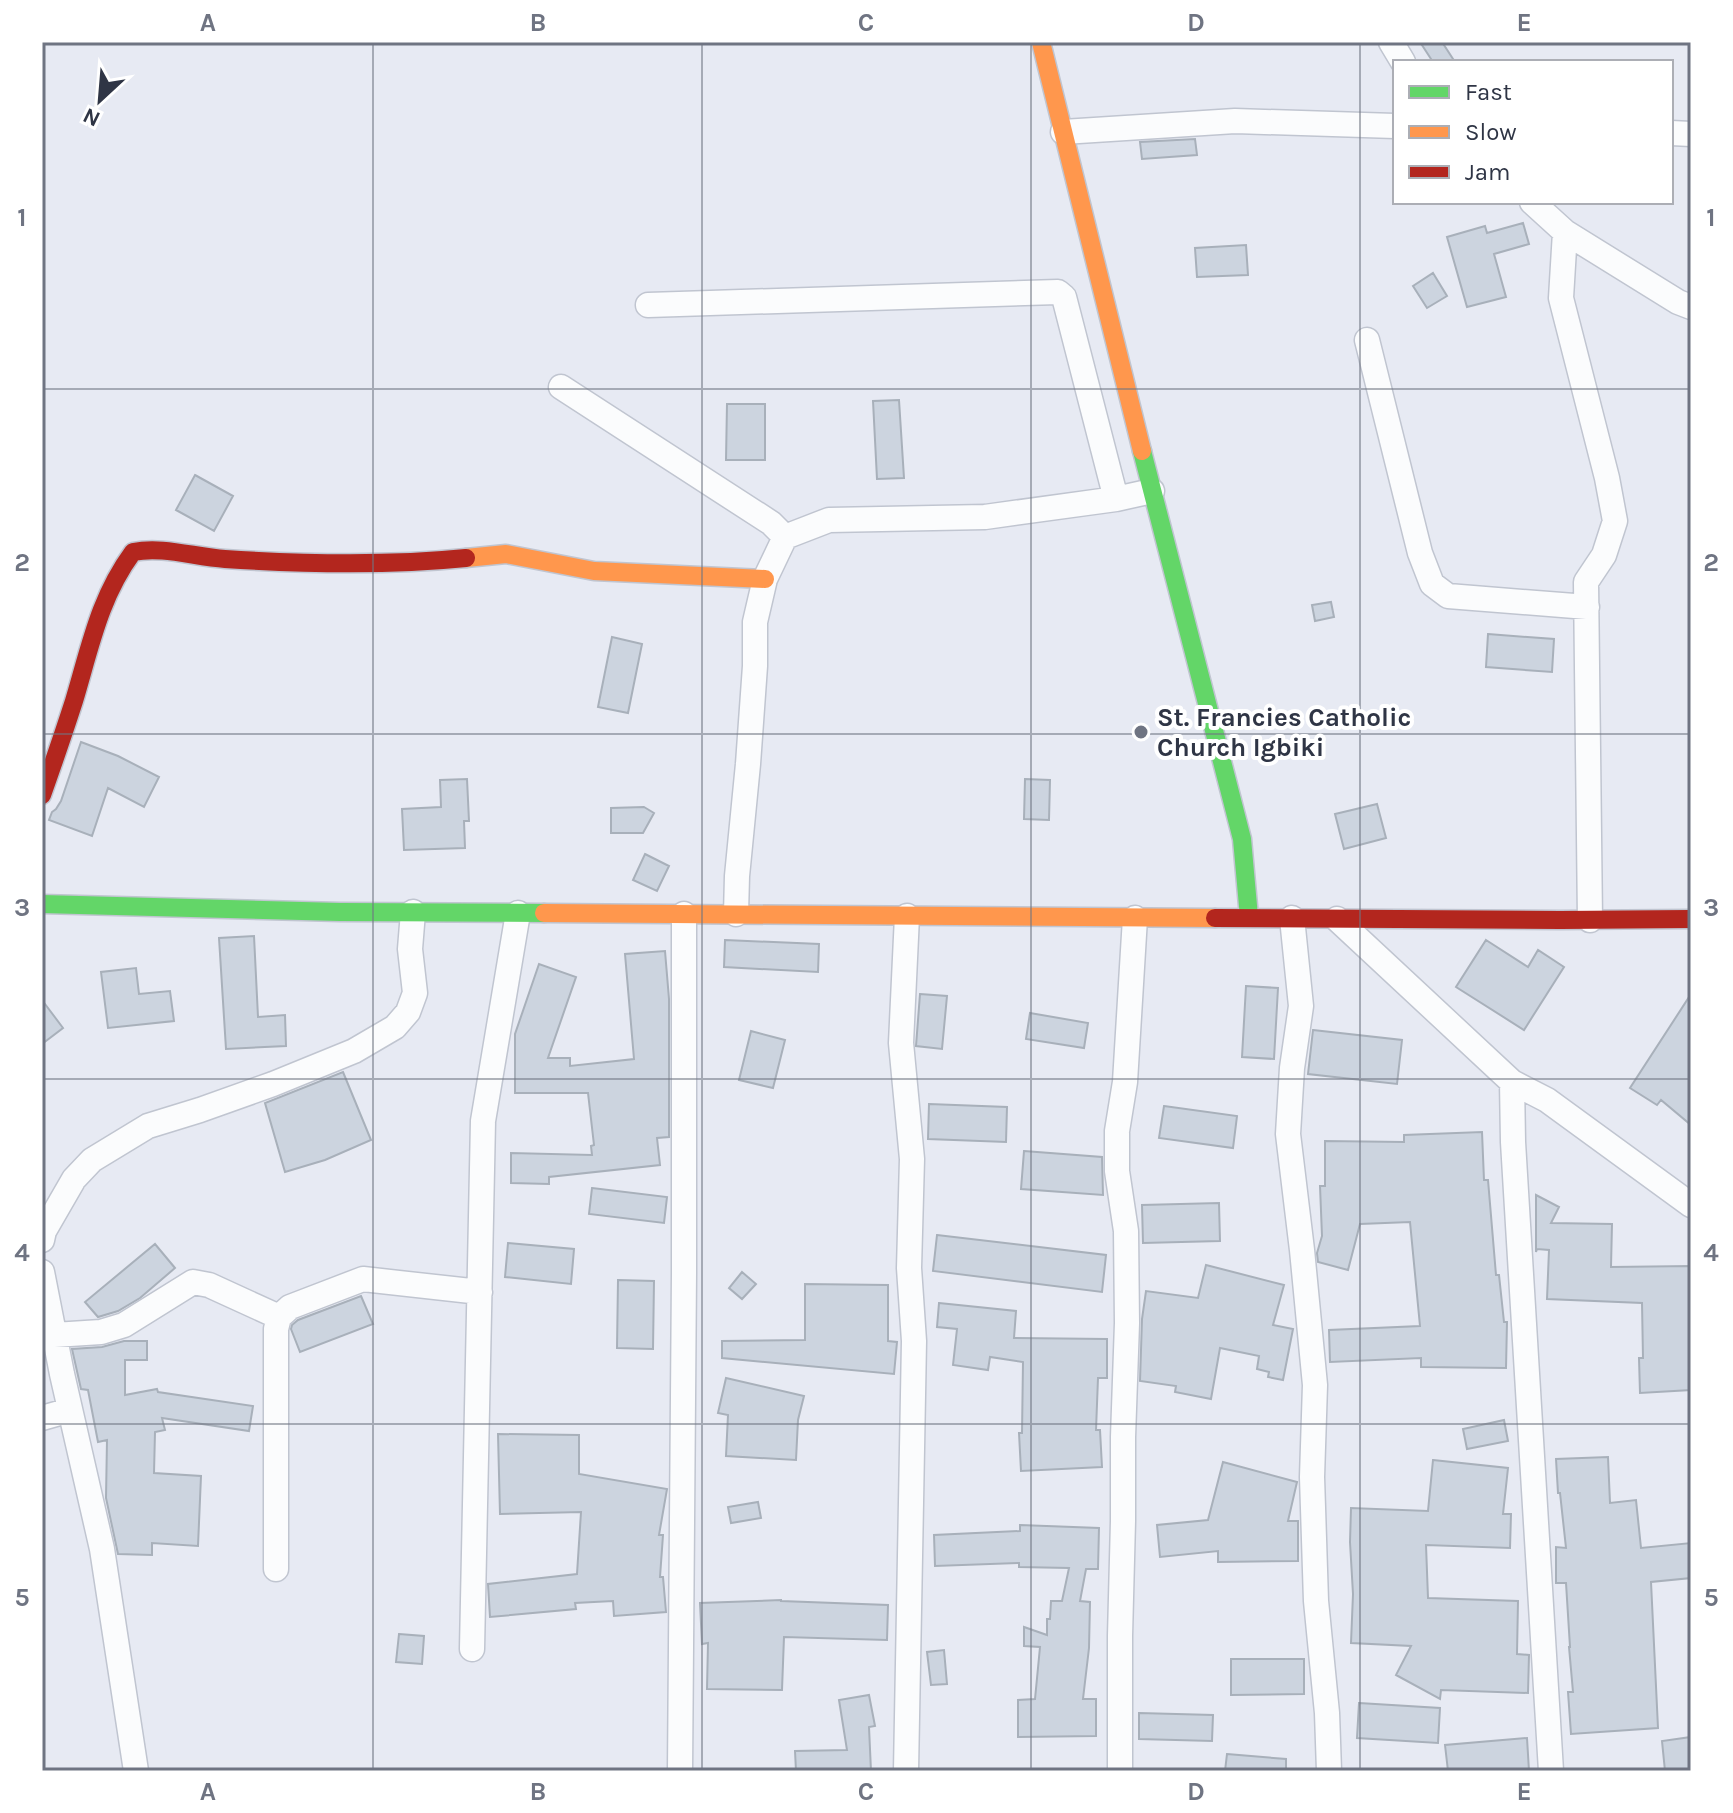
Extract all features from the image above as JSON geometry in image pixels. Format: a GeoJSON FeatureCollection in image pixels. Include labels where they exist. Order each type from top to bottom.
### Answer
{"type":"FeatureCollection","features":[{"type":"Feature","properties":{"kind":"street"},"geometry":{"type":"LineString","coordinates":[[1041,42],[1242,839],[1249,917]]}},
{"type":"Feature","properties":{"kind":"street"},"geometry":{"type":"LineString","coordinates":[[1391,42],[1402,60]]}},
{"type":"Feature","properties":{"kind":"street"},"geometry":{"type":"LineString","coordinates":[[1063,132],[1235,121],[1393,126]]}},
{"type":"Feature","properties":{"kind":"street"},"geometry":{"type":"LineString","coordinates":[[1534,204],[1565,232],[1691,307]]}},
{"type":"Feature","properties":{"kind":"street"},"geometry":{"type":"LineString","coordinates":[[1565,232],[1561,298],[1615,521],[1604,555],[1586,582],[1590,920]]}},
{"type":"Feature","properties":{"kind":"street"},"geometry":{"type":"LineString","coordinates":[[648,305],[1058,292],[1064,297],[1116,499]]}},
{"type":"Feature","properties":{"kind":"street"},"geometry":{"type":"LineString","coordinates":[[1367,340],[1420,553],[1432,584],[1448,596],[1587,607]]}},
{"type":"Feature","properties":{"kind":"street"},"geometry":{"type":"LineString","coordinates":[[561,387],[771,523],[785,537]]}},
{"type":"Feature","properties":{"kind":"street"},"geometry":{"type":"LineString","coordinates":[[736,914],[755,666],[755,622],[765,579],[785,537],[829,520],[985,517],[1152,491]]}},
{"type":"Feature","properties":{"kind":"street"},"geometry":{"type":"LineString","coordinates":[[42,795],[94,629],[117,574],[133,552],[149,549],[221,559],[303,563],[428,562],[506,554],[594,571],[765,579]]}},
{"type":"Feature","properties":{"kind":"street"},"geometry":{"type":"LineString","coordinates":[[47,904],[340,912],[1691,919]]}},
{"type":"Feature","properties":{"kind":"street"},"geometry":{"type":"LineString","coordinates":[[42,1240],[44,1231],[74,1179],[92,1160],[117,1144],[148,1126],[273,1084],[354,1051],[395,1027],[408,1012],[415,993],[410,949],[413,912]]}},
{"type":"Feature","properties":{"kind":"street"},"geometry":{"type":"LineString","coordinates":[[472,1649],[483,1121],[518,913]]}},
{"type":"Feature","properties":{"kind":"street"},"geometry":{"type":"LineString","coordinates":[[680,1771],[684,914]]}},
{"type":"Feature","properties":{"kind":"street"},"geometry":{"type":"LineString","coordinates":[[906,1771],[914,1341],[909,1268],[912,1159],[901,1043],[907,916]]}},
{"type":"Feature","properties":{"kind":"street"},"geometry":{"type":"LineString","coordinates":[[1120,1771],[1127,1323],[1126,1231],[1117,1171],[1117,1131],[1125,1082],[1135,918]]}},
{"type":"Feature","properties":{"kind":"street"},"geometry":{"type":"LineString","coordinates":[[1292,918],[1301,1006],[1292,1068],[1288,1134],[1315,1385],[1312,1477],[1316,1601],[1327,1713],[1329,1771]]}},
{"type":"Feature","properties":{"kind":"street"},"geometry":{"type":"LineString","coordinates":[[1337,919],[1512,1082],[1547,1100],[1691,1205]]}},
{"type":"Feature","properties":{"kind":"street"},"geometry":{"type":"LineString","coordinates":[[1512,1082],[1551,1771]]}},
{"type":"Feature","properties":{"kind":"street"},"geometry":{"type":"LineString","coordinates":[[42,1272],[102,1549],[136,1771]]}},
{"type":"Feature","properties":{"kind":"street"},"geometry":{"type":"LineString","coordinates":[[276,1569],[276,1329],[279,1317],[290,1307],[363,1279],[480,1292]]}},
{"type":"Feature","properties":{"kind":"street"},"geometry":{"type":"LineString","coordinates":[[54,1335],[101,1332],[124,1325],[193,1282],[209,1285],[279,1317]]}},
{"type":"Feature","properties":{"kind":"street"},"geometry":{"type":"LineString","coordinates":[[42,1418],[70,1410]]}},
{"type":"Feature","properties":{"kind":"building"},"geometry":{"type":"Polygon","coordinates":[[[1420,42],[1442,42],[1454,60],[1432,60],[1420,42]]]}},
{"type":"Feature","properties":{"kind":"building"},"geometry":{"type":"Polygon","coordinates":[[[1195,139],[1197,155],[1142,159],[1140,142],[1195,139]]]}},
{"type":"Feature","properties":{"kind":"building"},"geometry":{"type":"Polygon","coordinates":[[[1523,223],[1529,244],[1494,254],[1506,297],[1467,307],[1447,237],[1485,226],[1487,233],[1523,223]]]}},
{"type":"Feature","properties":{"kind":"building"},"geometry":{"type":"Polygon","coordinates":[[[1246,245],[1248,275],[1197,277],[1195,248],[1246,245]]]}},
{"type":"Feature","properties":{"kind":"building"},"geometry":{"type":"Polygon","coordinates":[[[1433,273],[1447,296],[1427,308],[1413,286],[1433,273]]]}},
{"type":"Feature","properties":{"kind":"building"},"geometry":{"type":"Polygon","coordinates":[[[899,400],[904,478],[877,479],[873,401],[899,400]]]}},
{"type":"Feature","properties":{"kind":"building"},"geometry":{"type":"Polygon","coordinates":[[[727,404],[765,404],[765,460],[726,460],[727,404]]]}},
{"type":"Feature","properties":{"kind":"building"},"geometry":{"type":"Polygon","coordinates":[[[195,475],[233,496],[214,531],[176,510],[195,475]]]}},
{"type":"Feature","properties":{"kind":"building"},"geometry":{"type":"Polygon","coordinates":[[[1331,602],[1334,617],[1315,621],[1312,605],[1331,602]]]}},
{"type":"Feature","properties":{"kind":"building"},"geometry":{"type":"Polygon","coordinates":[[[1488,634],[1554,639],[1552,672],[1486,667],[1488,634]]]}},
{"type":"Feature","properties":{"kind":"building"},"geometry":{"type":"Polygon","coordinates":[[[612,637],[642,644],[628,713],[598,707],[612,637]]]}},
{"type":"Feature","properties":{"kind":"building"},"geometry":{"type":"Polygon","coordinates":[[[81,742],[159,777],[144,807],[108,788],[92,836],[49,820],[61,801],[81,742]]]}},
{"type":"Feature","properties":{"kind":"building"},"geometry":{"type":"Polygon","coordinates":[[[467,779],[469,821],[464,821],[465,848],[404,850],[402,809],[441,807],[440,780],[467,779]]]}},
{"type":"Feature","properties":{"kind":"building"},"geometry":{"type":"Polygon","coordinates":[[[1025,779],[1050,780],[1049,820],[1024,819],[1025,779]]]}},
{"type":"Feature","properties":{"kind":"building"},"geometry":{"type":"Polygon","coordinates":[[[1377,804],[1386,838],[1344,849],[1335,814],[1377,804]]]}},
{"type":"Feature","properties":{"kind":"building"},"geometry":{"type":"Polygon","coordinates":[[[644,807],[654,813],[643,833],[611,833],[611,808],[644,807]]]}},
{"type":"Feature","properties":{"kind":"building"},"geometry":{"type":"Polygon","coordinates":[[[645,854],[669,866],[657,891],[633,880],[645,854]]]}},
{"type":"Feature","properties":{"kind":"building"},"geometry":{"type":"Polygon","coordinates":[[[254,936],[258,1017],[285,1015],[286,1046],[226,1049],[219,938],[254,936]]]}},
{"type":"Feature","properties":{"kind":"building"},"geometry":{"type":"Polygon","coordinates":[[[725,940],[819,944],[818,972],[724,967],[725,940]]]}},
{"type":"Feature","properties":{"kind":"building"},"geometry":{"type":"Polygon","coordinates":[[[1486,940],[1528,967],[1538,950],[1564,967],[1524,1030],[1456,987],[1486,940]]]}},
{"type":"Feature","properties":{"kind":"building"},"geometry":{"type":"Polygon","coordinates":[[[665,951],[669,999],[669,1137],[657,1138],[660,1165],[549,1177],[549,1184],[511,1183],[511,1153],[592,1155],[591,1146],[594,1145],[588,1093],[515,1093],[515,1034],[539,964],[576,977],[548,1058],[570,1058],[570,1066],[634,1059],[625,954],[665,951]]]}},
{"type":"Feature","properties":{"kind":"building"},"geometry":{"type":"Polygon","coordinates":[[[136,968],[139,994],[170,991],[174,1021],[108,1028],[101,972],[136,968]]]}},
{"type":"Feature","properties":{"kind":"building"},"geometry":{"type":"Polygon","coordinates":[[[1246,986],[1278,988],[1274,1059],[1242,1057],[1246,986]]]}},
{"type":"Feature","properties":{"kind":"building"},"geometry":{"type":"Polygon","coordinates":[[[920,994],[947,996],[942,1049],[916,1046],[920,994]]]}},
{"type":"Feature","properties":{"kind":"building"},"geometry":{"type":"Polygon","coordinates":[[[1691,994],[1691,1125],[1661,1100],[1657,1105],[1630,1088],[1691,994]]]}},
{"type":"Feature","properties":{"kind":"building"},"geometry":{"type":"Polygon","coordinates":[[[42,1000],[63,1028],[42,1044],[42,1000]]]}},
{"type":"Feature","properties":{"kind":"building"},"geometry":{"type":"Polygon","coordinates":[[[1030,1013],[1088,1023],[1084,1048],[1026,1039],[1030,1013]]]}},
{"type":"Feature","properties":{"kind":"building"},"geometry":{"type":"Polygon","coordinates":[[[1313,1030],[1402,1040],[1397,1084],[1308,1074],[1313,1030]]]}},
{"type":"Feature","properties":{"kind":"building"},"geometry":{"type":"Polygon","coordinates":[[[751,1031],[785,1040],[773,1088],[739,1080],[751,1031]]]}},
{"type":"Feature","properties":{"kind":"building"},"geometry":{"type":"Polygon","coordinates":[[[343,1072],[371,1140],[325,1160],[285,1172],[265,1103],[343,1072]]]}},
{"type":"Feature","properties":{"kind":"building"},"geometry":{"type":"Polygon","coordinates":[[[929,1104],[1007,1107],[1006,1142],[928,1139],[929,1104]]]}},
{"type":"Feature","properties":{"kind":"building"},"geometry":{"type":"Polygon","coordinates":[[[1164,1106],[1237,1116],[1233,1148],[1159,1138],[1164,1106]]]}},
{"type":"Feature","properties":{"kind":"building"},"geometry":{"type":"Polygon","coordinates":[[[1482,1132],[1484,1180],[1488,1180],[1496,1275],[1499,1275],[1504,1322],[1507,1322],[1506,1368],[1421,1367],[1421,1358],[1330,1362],[1329,1330],[1420,1326],[1410,1222],[1360,1224],[1348,1270],[1318,1262],[1322,1236],[1320,1186],[1325,1186],[1325,1141],[1404,1142],[1404,1135],[1482,1132]]]}},
{"type":"Feature","properties":{"kind":"building"},"geometry":{"type":"Polygon","coordinates":[[[1024,1151],[1102,1157],[1103,1195],[1021,1189],[1024,1151]]]}},
{"type":"Feature","properties":{"kind":"building"},"geometry":{"type":"Polygon","coordinates":[[[592,1188],[667,1197],[664,1223],[589,1214],[592,1188]]]}},
{"type":"Feature","properties":{"kind":"building"},"geometry":{"type":"Polygon","coordinates":[[[1536,1195],[1559,1207],[1551,1223],[1612,1224],[1611,1267],[1691,1266],[1691,1390],[1640,1393],[1642,1303],[1547,1299],[1549,1250],[1537,1249],[1536,1252],[1536,1195]]]}},
{"type":"Feature","properties":{"kind":"building"},"geometry":{"type":"Polygon","coordinates":[[[1219,1203],[1220,1241],[1143,1243],[1142,1205],[1219,1203]]]}},
{"type":"Feature","properties":{"kind":"building"},"geometry":{"type":"Polygon","coordinates":[[[937,1235],[1106,1255],[1102,1292],[933,1271],[937,1235]]]}},
{"type":"Feature","properties":{"kind":"building"},"geometry":{"type":"Polygon","coordinates":[[[508,1243],[574,1249],[571,1284],[505,1277],[508,1243]]]}},
{"type":"Feature","properties":{"kind":"building"},"geometry":{"type":"Polygon","coordinates":[[[155,1244],[175,1268],[140,1298],[118,1311],[98,1317],[85,1302],[155,1244]]]}},
{"type":"Feature","properties":{"kind":"building"},"geometry":{"type":"Polygon","coordinates":[[[1206,1265],[1284,1285],[1273,1325],[1293,1329],[1283,1380],[1268,1377],[1269,1372],[1257,1369],[1259,1356],[1220,1348],[1211,1399],[1175,1392],[1176,1386],[1140,1381],[1146,1291],[1198,1298],[1206,1265]]]}},
{"type":"Feature","properties":{"kind":"building"},"geometry":{"type":"Polygon","coordinates":[[[742,1272],[756,1284],[742,1299],[729,1288],[742,1272]]]}},
{"type":"Feature","properties":{"kind":"building"},"geometry":{"type":"Polygon","coordinates":[[[618,1280],[654,1281],[653,1349],[617,1348],[618,1280]]]}},
{"type":"Feature","properties":{"kind":"building"},"geometry":{"type":"Polygon","coordinates":[[[805,1284],[888,1285],[888,1341],[897,1342],[894,1374],[722,1358],[722,1341],[805,1340],[805,1284]]]}},
{"type":"Feature","properties":{"kind":"building"},"geometry":{"type":"Polygon","coordinates":[[[361,1296],[373,1324],[300,1352],[292,1325],[361,1296]]]}},
{"type":"Feature","properties":{"kind":"building"},"geometry":{"type":"Polygon","coordinates":[[[939,1303],[1016,1311],[1014,1338],[1107,1339],[1107,1378],[1098,1378],[1096,1430],[1100,1430],[1102,1467],[1021,1471],[1019,1433],[1022,1433],[1023,1362],[990,1357],[988,1370],[953,1365],[957,1329],[937,1327],[939,1303]]]}},
{"type":"Feature","properties":{"kind":"building"},"geometry":{"type":"Polygon","coordinates":[[[124,1341],[147,1341],[147,1360],[125,1360],[125,1395],[157,1389],[158,1392],[253,1406],[249,1431],[162,1418],[165,1430],[155,1432],[154,1473],[201,1476],[198,1546],[152,1543],[152,1555],[118,1554],[106,1498],[107,1440],[98,1442],[88,1390],[81,1389],[72,1349],[102,1347],[124,1341]]]}},
{"type":"Feature","properties":{"kind":"building"},"geometry":{"type":"Polygon","coordinates":[[[726,1378],[804,1396],[798,1420],[796,1460],[726,1456],[728,1415],[718,1413],[726,1378]]]}},
{"type":"Feature","properties":{"kind":"building"},"geometry":{"type":"Polygon","coordinates":[[[1504,1420],[1508,1441],[1467,1449],[1463,1429],[1504,1420]]]}},
{"type":"Feature","properties":{"kind":"building"},"geometry":{"type":"Polygon","coordinates":[[[498,1434],[579,1435],[579,1474],[667,1489],[659,1535],[663,1535],[660,1577],[663,1577],[666,1612],[614,1616],[613,1601],[575,1603],[576,1609],[490,1617],[488,1584],[577,1574],[581,1512],[500,1514],[498,1434]]]}},
{"type":"Feature","properties":{"kind":"building"},"geometry":{"type":"Polygon","coordinates":[[[1608,1457],[1610,1503],[1636,1500],[1641,1548],[1691,1543],[1691,1578],[1651,1582],[1658,1728],[1571,1734],[1568,1692],[1573,1692],[1566,1583],[1556,1583],[1556,1547],[1566,1548],[1556,1459],[1608,1457]]]}},
{"type":"Feature","properties":{"kind":"building"},"geometry":{"type":"Polygon","coordinates":[[[1433,1460],[1508,1468],[1503,1514],[1511,1514],[1510,1548],[1426,1545],[1428,1598],[1518,1601],[1517,1654],[1529,1655],[1528,1693],[1441,1690],[1440,1699],[1396,1675],[1411,1646],[1351,1643],[1351,1508],[1428,1511],[1433,1460]]]}},
{"type":"Feature","properties":{"kind":"building"},"geometry":{"type":"Polygon","coordinates":[[[1223,1462],[1297,1482],[1288,1521],[1298,1521],[1298,1561],[1218,1562],[1218,1551],[1160,1557],[1157,1525],[1208,1520],[1223,1462]]]}},
{"type":"Feature","properties":{"kind":"building"},"geometry":{"type":"Polygon","coordinates":[[[758,1502],[761,1518],[731,1523],[728,1507],[758,1502]]]}},
{"type":"Feature","properties":{"kind":"building"},"geometry":{"type":"Polygon","coordinates":[[[1020,1525],[1099,1528],[1098,1569],[1086,1569],[1080,1601],[1090,1602],[1083,1699],[1096,1699],[1096,1736],[1018,1737],[1018,1700],[1035,1699],[1040,1647],[1024,1646],[1024,1627],[1047,1635],[1051,1601],[1062,1601],[1069,1568],[1019,1567],[1019,1563],[935,1566],[934,1535],[1020,1531],[1020,1525]]]}},
{"type":"Feature","properties":{"kind":"building"},"geometry":{"type":"Polygon","coordinates":[[[781,1600],[888,1605],[887,1640],[784,1637],[782,1690],[707,1689],[708,1643],[702,1644],[700,1603],[781,1600]]]}},
{"type":"Feature","properties":{"kind":"building"},"geometry":{"type":"Polygon","coordinates":[[[399,1634],[424,1636],[422,1664],[396,1662],[399,1634]]]}},
{"type":"Feature","properties":{"kind":"building"},"geometry":{"type":"Polygon","coordinates":[[[944,1650],[947,1684],[931,1685],[927,1652],[944,1650]]]}},
{"type":"Feature","properties":{"kind":"building"},"geometry":{"type":"Polygon","coordinates":[[[1231,1659],[1304,1659],[1304,1694],[1231,1695],[1231,1659]]]}},
{"type":"Feature","properties":{"kind":"building"},"geometry":{"type":"Polygon","coordinates":[[[869,1695],[875,1726],[869,1727],[871,1771],[796,1771],[795,1751],[847,1750],[839,1700],[869,1695]]]}},
{"type":"Feature","properties":{"kind":"building"},"geometry":{"type":"Polygon","coordinates":[[[1359,1703],[1440,1708],[1438,1743],[1357,1738],[1359,1703]]]}},
{"type":"Feature","properties":{"kind":"building"},"geometry":{"type":"Polygon","coordinates":[[[1139,1713],[1213,1715],[1212,1741],[1139,1739],[1139,1713]]]}},
{"type":"Feature","properties":{"kind":"building"},"geometry":{"type":"Polygon","coordinates":[[[1691,1737],[1691,1771],[1665,1771],[1662,1741],[1691,1737]]]}},
{"type":"Feature","properties":{"kind":"building"},"geometry":{"type":"Polygon","coordinates":[[[1527,1738],[1529,1771],[1448,1771],[1445,1745],[1527,1738]]]}},
{"type":"Feature","properties":{"kind":"building"},"geometry":{"type":"Polygon","coordinates":[[[1227,1754],[1286,1759],[1286,1771],[1225,1771],[1227,1754]]]}},
{"type":"Feature","properties":{"kind":"traffic: fast"},"geometry":{"type":"LineString","coordinates":[[1142,451],[1242,839],[1249,917]]}},
{"type":"Feature","properties":{"kind":"traffic: fast"},"geometry":{"type":"LineString","coordinates":[[42,904],[340,912],[544,913]]}},
{"type":"Feature","properties":{"kind":"traffic: slow"},"geometry":{"type":"LineString","coordinates":[[1041,42],[1142,451]]}},
{"type":"Feature","properties":{"kind":"traffic: slow"},"geometry":{"type":"LineString","coordinates":[[466,558],[506,554],[594,571],[765,579]]}},
{"type":"Feature","properties":{"kind":"traffic: slow"},"geometry":{"type":"LineString","coordinates":[[544,913],[1215,918]]}},
{"type":"Feature","properties":{"kind":"traffic: jam"},"geometry":{"type":"LineString","coordinates":[[42,795],[104,605],[133,552],[156,550],[225,559],[316,563],[466,558]]}},
{"type":"Feature","properties":{"kind":"traffic: jam"},"geometry":{"type":"LineString","coordinates":[[1215,918],[1691,919]]}},
{"type":"Feature","properties":{"kind":"place","name":"St. Francies Catholic Church Igbiki"},"geometry":{"type":"Point","coordinates":[1141,732]}}]}
